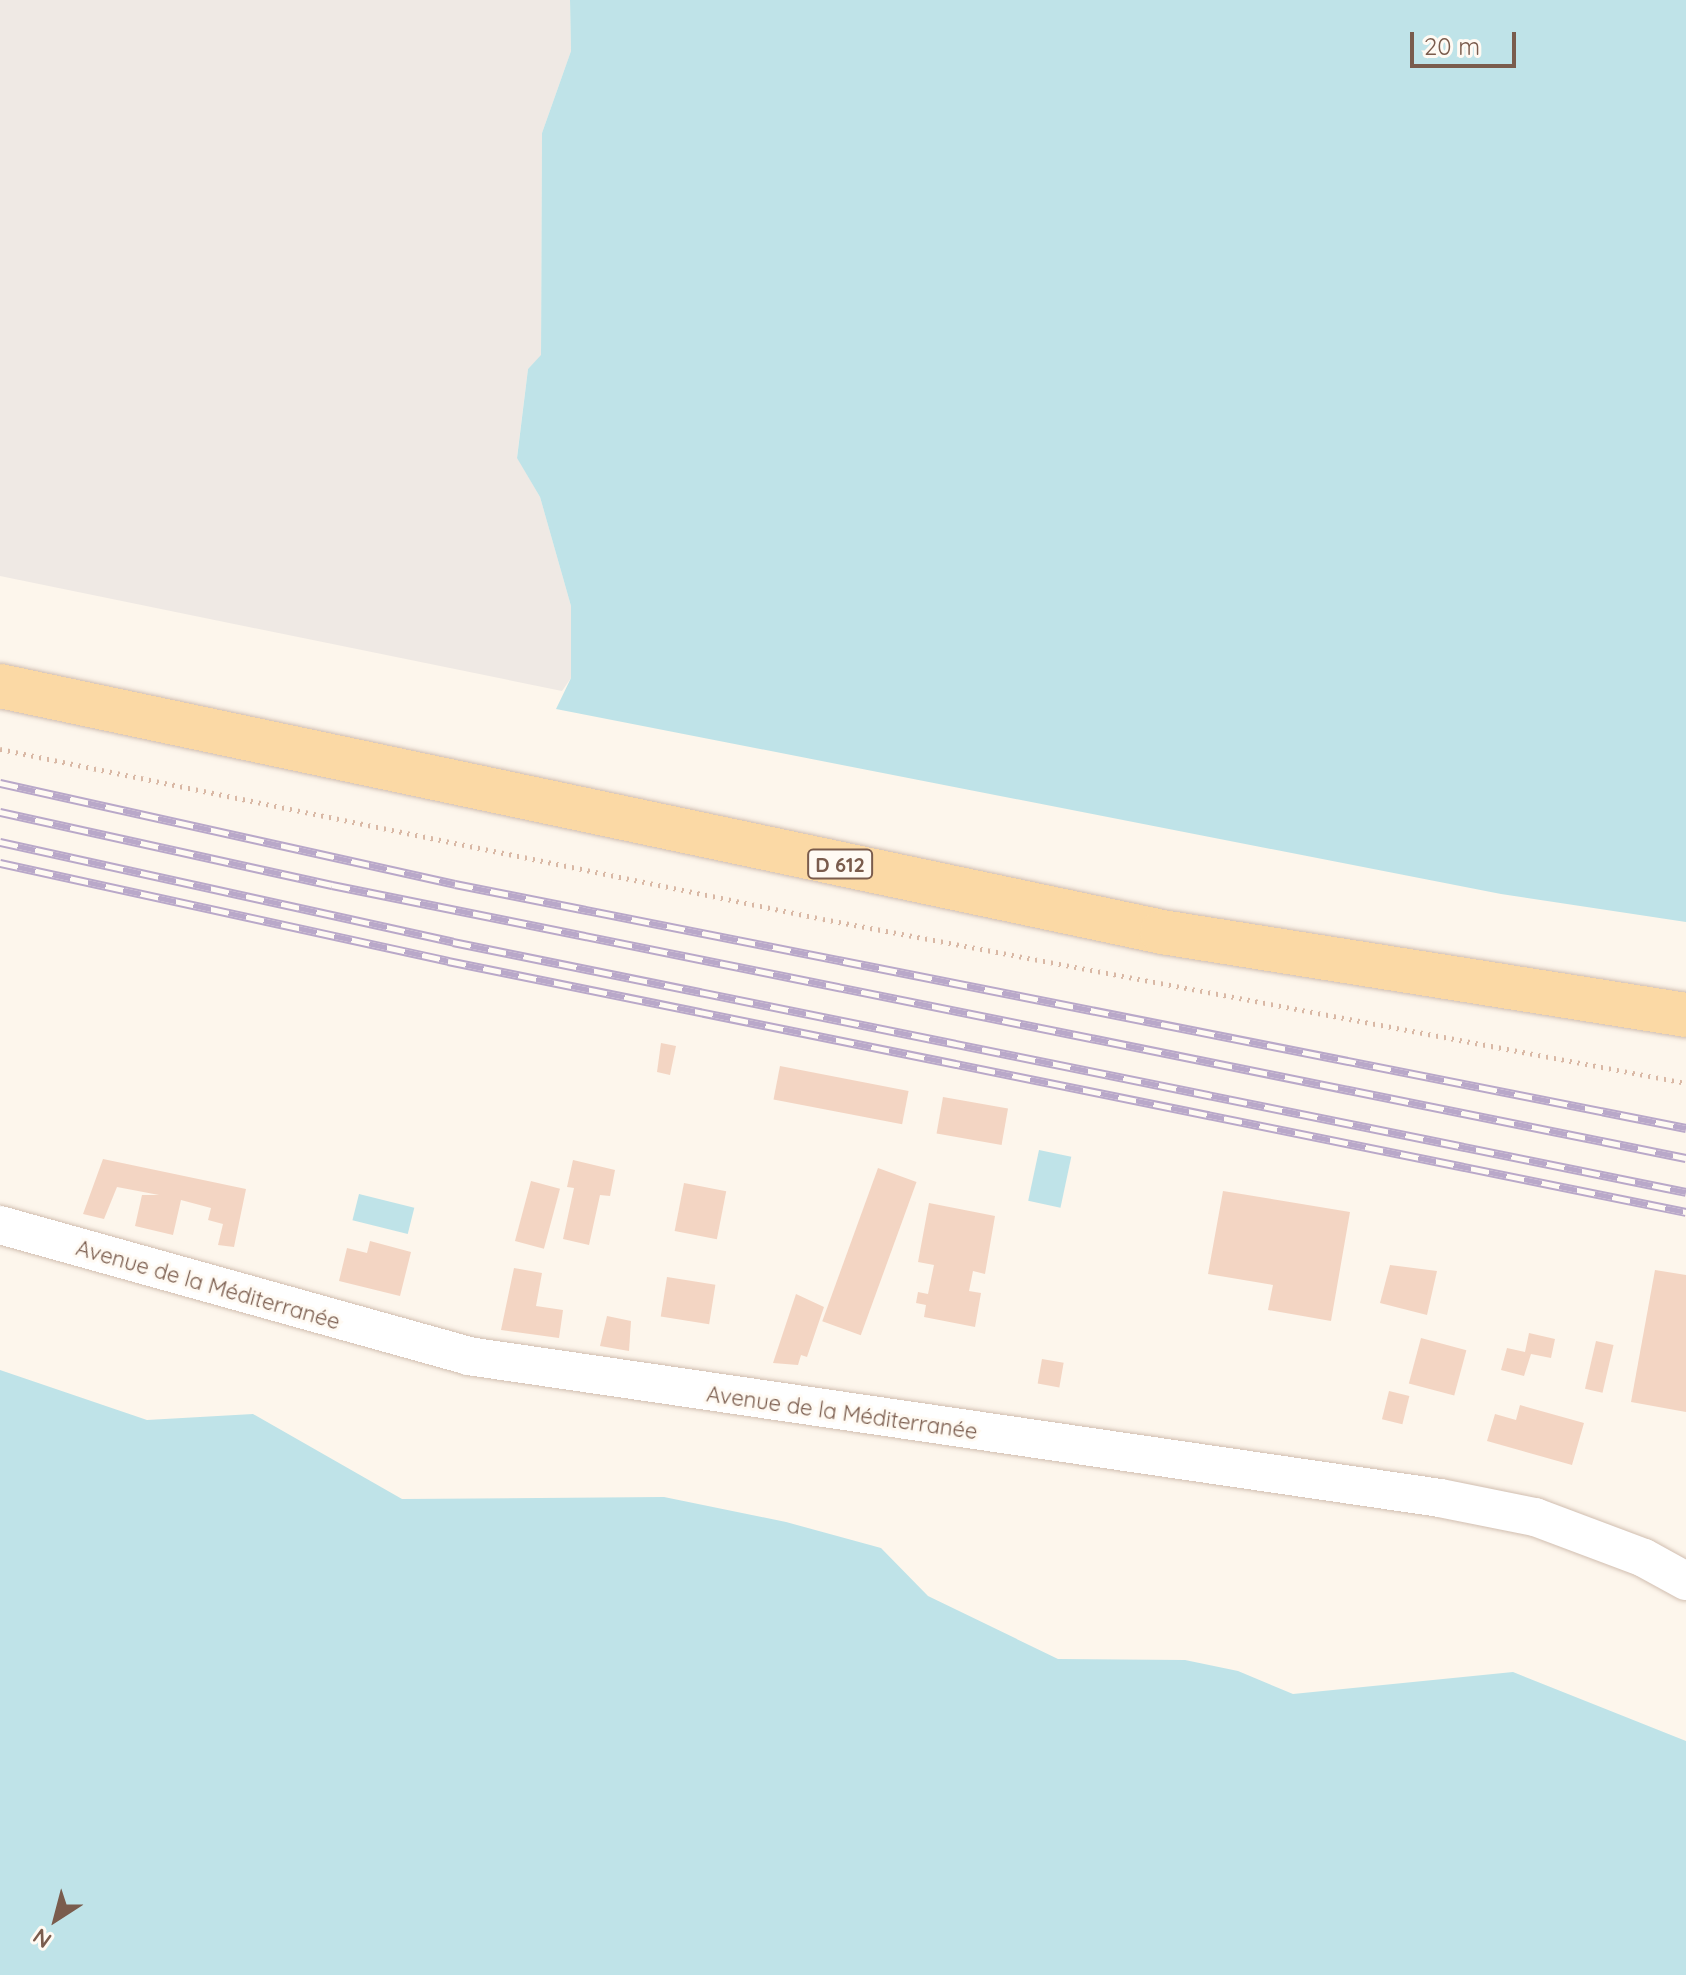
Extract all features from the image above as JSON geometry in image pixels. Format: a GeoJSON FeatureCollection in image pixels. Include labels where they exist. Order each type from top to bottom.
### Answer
{"type":"FeatureCollection","features":[{"type":"Feature","properties":{"kind":"main road","name":"D 612"},"geometry":{"type":"LineString","coordinates":[[0,686],[1162,932],[1686,1015]]}},
{"type":"Feature","properties":{"kind":"street","name":"Avenue de la Méditerranée"},"geometry":{"type":"LineString","coordinates":[[0,1225],[468,1356],[1494,1507],[1592,1536],[1686,1581]]}},
{"type":"Feature","properties":{"kind":"path"},"geometry":{"type":"LineString","coordinates":[[0,749],[823,919],[1686,1083]]}},
{"type":"Feature","properties":{"kind":"shaded area"},"geometry":{"type":"Polygon","coordinates":[[[0,0],[570,0],[571,51],[542,133],[541,356],[528,369],[517,457],[540,497],[571,606],[571,678],[562,691],[0,576],[0,0]]]}},
{"type":"Feature","properties":{"kind":"water"},"geometry":{"type":"Polygon","coordinates":[[[570,0],[1686,0],[1686,922],[1501,894],[556,709],[571,678],[571,606],[540,497],[517,458],[528,369],[541,355],[542,133],[571,51],[570,0]]]}},
{"type":"Feature","properties":{"kind":"water"},"geometry":{"type":"Polygon","coordinates":[[[1039,1150],[1071,1157],[1060,1208],[1028,1201],[1039,1150]]]}},
{"type":"Feature","properties":{"kind":"water"},"geometry":{"type":"Polygon","coordinates":[[[359,1194],[414,1208],[408,1234],[352,1220],[359,1194]]]}},
{"type":"Feature","properties":{"kind":"water"},"geometry":{"type":"Polygon","coordinates":[[[0,1370],[147,1420],[253,1414],[402,1499],[664,1497],[786,1522],[881,1548],[928,1596],[1058,1659],[1185,1660],[1238,1671],[1293,1694],[1513,1672],[1686,1741],[1686,1975],[0,1975],[0,1370]]]}},
{"type":"Feature","properties":{"kind":"building"},"geometry":{"type":"Polygon","coordinates":[[[661,1043],[676,1046],[670,1075],[657,1072],[661,1043]]]}},
{"type":"Feature","properties":{"kind":"building"},"geometry":{"type":"Polygon","coordinates":[[[780,1066],[909,1091],[902,1124],[774,1099],[780,1066]]]}},
{"type":"Feature","properties":{"kind":"building"},"geometry":{"type":"Polygon","coordinates":[[[943,1097],[1008,1108],[1002,1145],[937,1133],[943,1097]]]}},
{"type":"Feature","properties":{"kind":"building"},"geometry":{"type":"Polygon","coordinates":[[[103,1159],[246,1189],[234,1247],[218,1245],[223,1224],[208,1220],[211,1208],[181,1200],[173,1235],[135,1226],[142,1195],[159,1195],[117,1187],[104,1219],[83,1214],[103,1159]]]}},
{"type":"Feature","properties":{"kind":"building"},"geometry":{"type":"Polygon","coordinates":[[[573,1160],[615,1170],[610,1196],[600,1195],[589,1245],[563,1239],[574,1188],[567,1187],[573,1160]]]}},
{"type":"Feature","properties":{"kind":"building"},"geometry":{"type":"Polygon","coordinates":[[[878,1168],[917,1182],[861,1335],[822,1321],[878,1168]]]}},
{"type":"Feature","properties":{"kind":"building"},"geometry":{"type":"Polygon","coordinates":[[[531,1181],[560,1189],[544,1249],[515,1241],[531,1181]]]}},
{"type":"Feature","properties":{"kind":"building"},"geometry":{"type":"Polygon","coordinates":[[[684,1183],[726,1191],[717,1239],[675,1231],[684,1183]]]}},
{"type":"Feature","properties":{"kind":"building"},"geometry":{"type":"Polygon","coordinates":[[[1223,1191],[1350,1212],[1331,1321],[1268,1310],[1273,1285],[1208,1274],[1223,1191]]]}},
{"type":"Feature","properties":{"kind":"building"},"geometry":{"type":"Polygon","coordinates":[[[929,1203],[995,1216],[985,1274],[973,1271],[969,1291],[981,1293],[975,1327],[924,1317],[926,1305],[916,1303],[918,1292],[928,1294],[934,1265],[918,1262],[929,1203]]]}},
{"type":"Feature","properties":{"kind":"building"},"geometry":{"type":"Polygon","coordinates":[[[370,1241],[411,1252],[400,1296],[339,1281],[347,1248],[367,1253],[370,1241]]]}},
{"type":"Feature","properties":{"kind":"building"},"geometry":{"type":"Polygon","coordinates":[[[1390,1265],[1437,1271],[1427,1315],[1380,1303],[1390,1265]]]}},
{"type":"Feature","properties":{"kind":"building"},"geometry":{"type":"Polygon","coordinates":[[[514,1268],[542,1273],[536,1306],[563,1310],[559,1338],[501,1330],[514,1268]]]}},
{"type":"Feature","properties":{"kind":"building"},"geometry":{"type":"Polygon","coordinates":[[[1655,1270],[1686,1275],[1686,1412],[1631,1402],[1655,1270]]]}},
{"type":"Feature","properties":{"kind":"building"},"geometry":{"type":"Polygon","coordinates":[[[667,1277],[715,1285],[709,1324],[661,1317],[667,1277]]]}},
{"type":"Feature","properties":{"kind":"building"},"geometry":{"type":"Polygon","coordinates":[[[796,1294],[824,1307],[807,1357],[801,1355],[798,1365],[773,1363],[796,1294]]]}},
{"type":"Feature","properties":{"kind":"building"},"geometry":{"type":"Polygon","coordinates":[[[607,1316],[631,1321],[629,1351],[600,1346],[607,1316]]]}},
{"type":"Feature","properties":{"kind":"building"},"geometry":{"type":"Polygon","coordinates":[[[1529,1333],[1555,1339],[1551,1358],[1531,1354],[1524,1376],[1501,1370],[1507,1348],[1525,1352],[1529,1333]]]}},
{"type":"Feature","properties":{"kind":"building"},"geometry":{"type":"Polygon","coordinates":[[[1421,1338],[1466,1350],[1454,1396],[1409,1383],[1421,1338]]]}},
{"type":"Feature","properties":{"kind":"building"},"geometry":{"type":"Polygon","coordinates":[[[1596,1341],[1614,1345],[1603,1393],[1585,1389],[1596,1341]]]}},
{"type":"Feature","properties":{"kind":"building"},"geometry":{"type":"Polygon","coordinates":[[[1042,1359],[1064,1363],[1059,1387],[1038,1384],[1042,1359]]]}},
{"type":"Feature","properties":{"kind":"building"},"geometry":{"type":"Polygon","coordinates":[[[1389,1391],[1409,1396],[1402,1424],[1382,1419],[1389,1391]]]}},
{"type":"Feature","properties":{"kind":"building"},"geometry":{"type":"Polygon","coordinates":[[[1520,1405],[1584,1423],[1572,1465],[1487,1441],[1495,1414],[1516,1420],[1520,1405]]]}},
{"type":"Feature","properties":{"kind":"railway"},"geometry":{"type":"LineString","coordinates":[[0,783],[455,884],[1686,1128]]}},
{"type":"Feature","properties":{"kind":"railway"},"geometry":{"type":"LineString","coordinates":[[0,812],[332,885],[1686,1158]]}},
{"type":"Feature","properties":{"kind":"railway"},"geometry":{"type":"LineString","coordinates":[[0,842],[453,942],[1686,1192]]}},
{"type":"Feature","properties":{"kind":"railway"},"geometry":{"type":"LineString","coordinates":[[0,863],[448,961],[1686,1212]]}}]}
